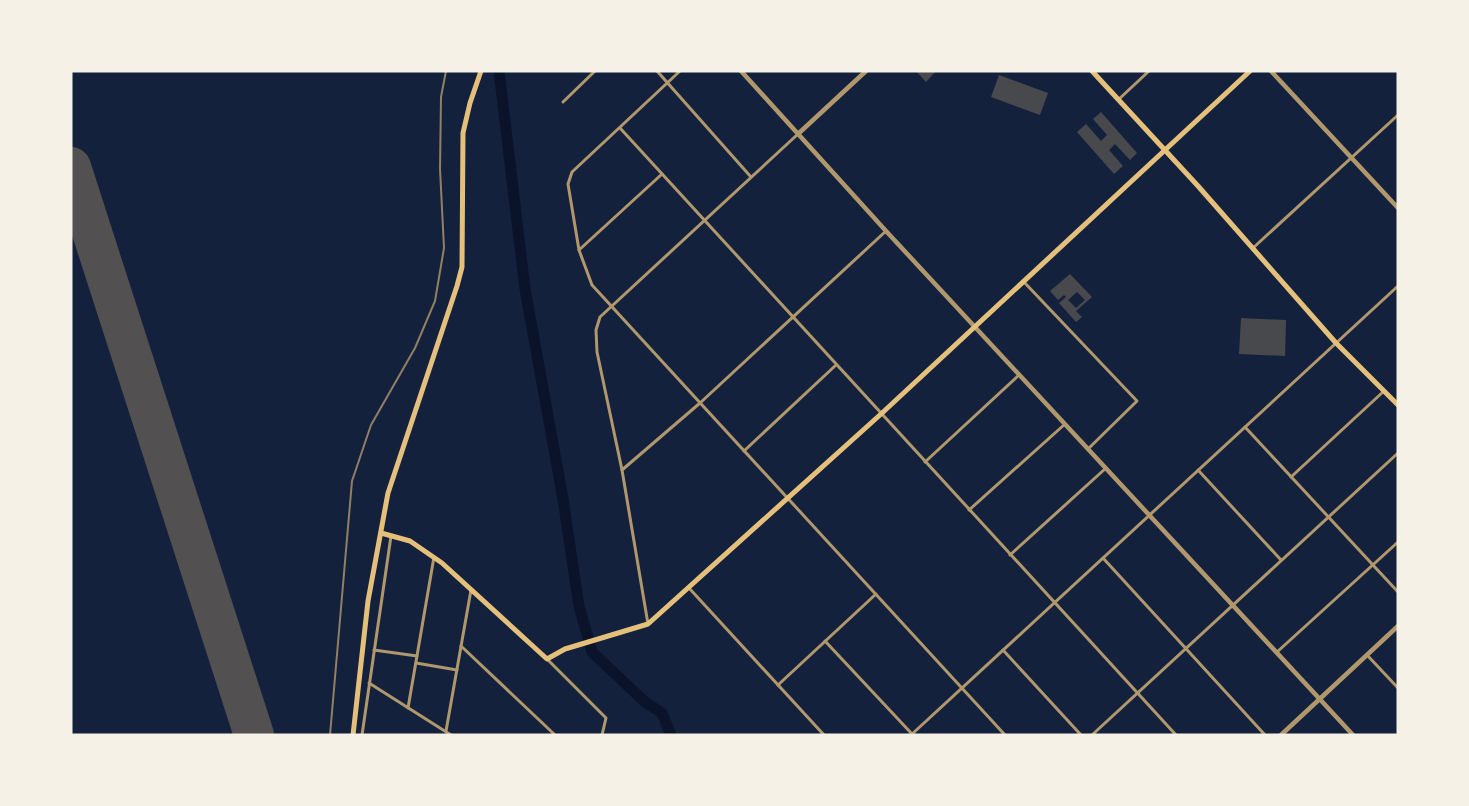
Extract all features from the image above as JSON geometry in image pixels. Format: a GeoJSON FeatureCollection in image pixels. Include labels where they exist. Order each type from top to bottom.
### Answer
{"type":"FeatureCollection","features":[{"type":"Feature","properties":{"kind":"main road"},"geometry":{"type":"LineString","coordinates":[[357,734],[368,601],[388,493],[458,286],[462,267],[463,133],[470,103],[482,71]]}},
{"type":"Feature","properties":{"kind":"main road"},"geometry":{"type":"LineString","coordinates":[[1092,71],[1253,248],[1336,343],[1398,405]]}},
{"type":"Feature","properties":{"kind":"main road"},"geometry":{"type":"LineString","coordinates":[[381,533],[410,541],[442,563],[547,659],[568,648],[648,624],[881,414],[1250,71]]}},
{"type":"Feature","properties":{"kind":"street"},"geometry":{"type":"LineString","coordinates":[[563,102],[595,71]]}},
{"type":"Feature","properties":{"kind":"street"},"geometry":{"type":"LineString","coordinates":[[657,71],[751,178]]}},
{"type":"Feature","properties":{"kind":"street"},"geometry":{"type":"LineString","coordinates":[[680,71],[572,172],[568,184],[579,250],[592,286],[1005,735]]}},
{"type":"Feature","properties":{"kind":"street"},"geometry":{"type":"LineString","coordinates":[[740,71],[974,327],[1353,735]]}},
{"type":"Feature","properties":{"kind":"street"},"geometry":{"type":"LineString","coordinates":[[648,624],[622,470],[598,352],[596,330],[600,317],[866,71]]}},
{"type":"Feature","properties":{"kind":"street"},"geometry":{"type":"LineString","coordinates":[[1118,100],[1149,71]]}},
{"type":"Feature","properties":{"kind":"street"},"geometry":{"type":"LineString","coordinates":[[1271,71],[1398,208]]}},
{"type":"Feature","properties":{"kind":"street"},"geometry":{"type":"LineString","coordinates":[[1253,248],[1398,115]]}},
{"type":"Feature","properties":{"kind":"street"},"geometry":{"type":"LineString","coordinates":[[620,128],[1176,735]]}},
{"type":"Feature","properties":{"kind":"street"},"geometry":{"type":"LineString","coordinates":[[579,250],[662,174]]}},
{"type":"Feature","properties":{"kind":"street"},"geometry":{"type":"LineString","coordinates":[[622,470],[700,403],[886,231]]}},
{"type":"Feature","properties":{"kind":"street"},"geometry":{"type":"LineString","coordinates":[[1023,281],[1137,401],[1088,449]]}},
{"type":"Feature","properties":{"kind":"street"},"geometry":{"type":"LineString","coordinates":[[825,641],[911,734],[1398,286]]}},
{"type":"Feature","properties":{"kind":"street"},"geometry":{"type":"LineString","coordinates":[[744,451],[836,365]]}},
{"type":"Feature","properties":{"kind":"street"},"geometry":{"type":"LineString","coordinates":[[925,462],[1019,375]]}},
{"type":"Feature","properties":{"kind":"street"},"geometry":{"type":"LineString","coordinates":[[1291,477],[1384,390]]}},
{"type":"Feature","properties":{"kind":"street"},"geometry":{"type":"LineString","coordinates":[[969,510],[1065,424]]}},
{"type":"Feature","properties":{"kind":"street"},"geometry":{"type":"LineString","coordinates":[[1245,427],[1398,592]]}},
{"type":"Feature","properties":{"kind":"street"},"geometry":{"type":"LineString","coordinates":[[1092,735],[1398,452]]}},
{"type":"Feature","properties":{"kind":"street"},"geometry":{"type":"LineString","coordinates":[[1010,555],[1106,468]]}},
{"type":"Feature","properties":{"kind":"street"},"geometry":{"type":"LineString","coordinates":[[1198,470],[1281,560]]}},
{"type":"Feature","properties":{"kind":"street"},"geometry":{"type":"LineString","coordinates":[[357,734],[369,683],[391,536]]}},
{"type":"Feature","properties":{"kind":"street"},"geometry":{"type":"LineString","coordinates":[[1277,652],[1398,542]]}},
{"type":"Feature","properties":{"kind":"street"},"geometry":{"type":"LineString","coordinates":[[408,708],[434,557]]}},
{"type":"Feature","properties":{"kind":"street"},"geometry":{"type":"LineString","coordinates":[[1102,558],[1264,735]]}},
{"type":"Feature","properties":{"kind":"street"},"geometry":{"type":"LineString","coordinates":[[689,588],[824,735]]}},
{"type":"Feature","properties":{"kind":"street"},"geometry":{"type":"LineString","coordinates":[[446,731],[471,589]]}},
{"type":"Feature","properties":{"kind":"street"},"geometry":{"type":"LineString","coordinates":[[778,685],[876,594]]}},
{"type":"Feature","properties":{"kind":"street"},"geometry":{"type":"LineString","coordinates":[[1281,735],[1398,626]]}},
{"type":"Feature","properties":{"kind":"street"},"geometry":{"type":"LineString","coordinates":[[461,646],[554,735]]}},
{"type":"Feature","properties":{"kind":"street"},"geometry":{"type":"LineString","coordinates":[[374,650],[417,656]]}},
{"type":"Feature","properties":{"kind":"street"},"geometry":{"type":"LineString","coordinates":[[1003,650],[1081,735]]}},
{"type":"Feature","properties":{"kind":"street"},"geometry":{"type":"LineString","coordinates":[[1367,655],[1398,688]]}},
{"type":"Feature","properties":{"kind":"street"},"geometry":{"type":"LineString","coordinates":[[547,659],[606,718],[602,735]]}},
{"type":"Feature","properties":{"kind":"street"},"geometry":{"type":"LineString","coordinates":[[416,663],[457,670]]}},
{"type":"Feature","properties":{"kind":"street"},"geometry":{"type":"LineString","coordinates":[[369,683],[452,735]]}},
{"type":"Feature","properties":{"kind":"building"},"geometry":{"type":"Polygon","coordinates":[[[916,71],[936,71],[926,82],[916,71]]]}},
{"type":"Feature","properties":{"kind":"building"},"geometry":{"type":"Polygon","coordinates":[[[999,75],[1048,93],[1040,115],[991,97],[999,75]]]}},
{"type":"Feature","properties":{"kind":"building"},"geometry":{"type":"Polygon","coordinates":[[[1101,112],[1137,153],[1130,160],[1115,144],[1109,150],[1123,166],[1114,174],[1077,132],[1086,124],[1101,141],[1107,135],[1093,119],[1101,112]]]}},
{"type":"Feature","properties":{"kind":"building"},"geometry":{"type":"Polygon","coordinates":[[[1070,274],[1092,297],[1076,311],[1082,317],[1076,322],[1059,303],[1066,297],[1064,295],[1058,300],[1050,291],[1070,274]],[[1077,292],[1068,300],[1076,308],[1085,300],[1077,292]]]}},
{"type":"Feature","properties":{"kind":"building"},"geometry":{"type":"Polygon","coordinates":[[[1241,318],[1286,320],[1285,356],[1239,354],[1241,318]]]}},
{"type":"Feature","properties":{"kind":"waterway"},"geometry":{"type":"LineString","coordinates":[[499,71],[525,289],[563,499],[579,606],[592,652],[645,702],[662,713],[671,735]]}},
{"type":"Feature","properties":{"kind":"runway"},"geometry":{"type":"LineString","coordinates":[[71,167],[254,735]]}},
{"type":"Feature","properties":{"kind":"railway"},"geometry":{"type":"LineString","coordinates":[[330,735],[352,481],[371,425],[415,348],[435,301],[444,248],[440,169],[441,97],[446,71]]}}]}
